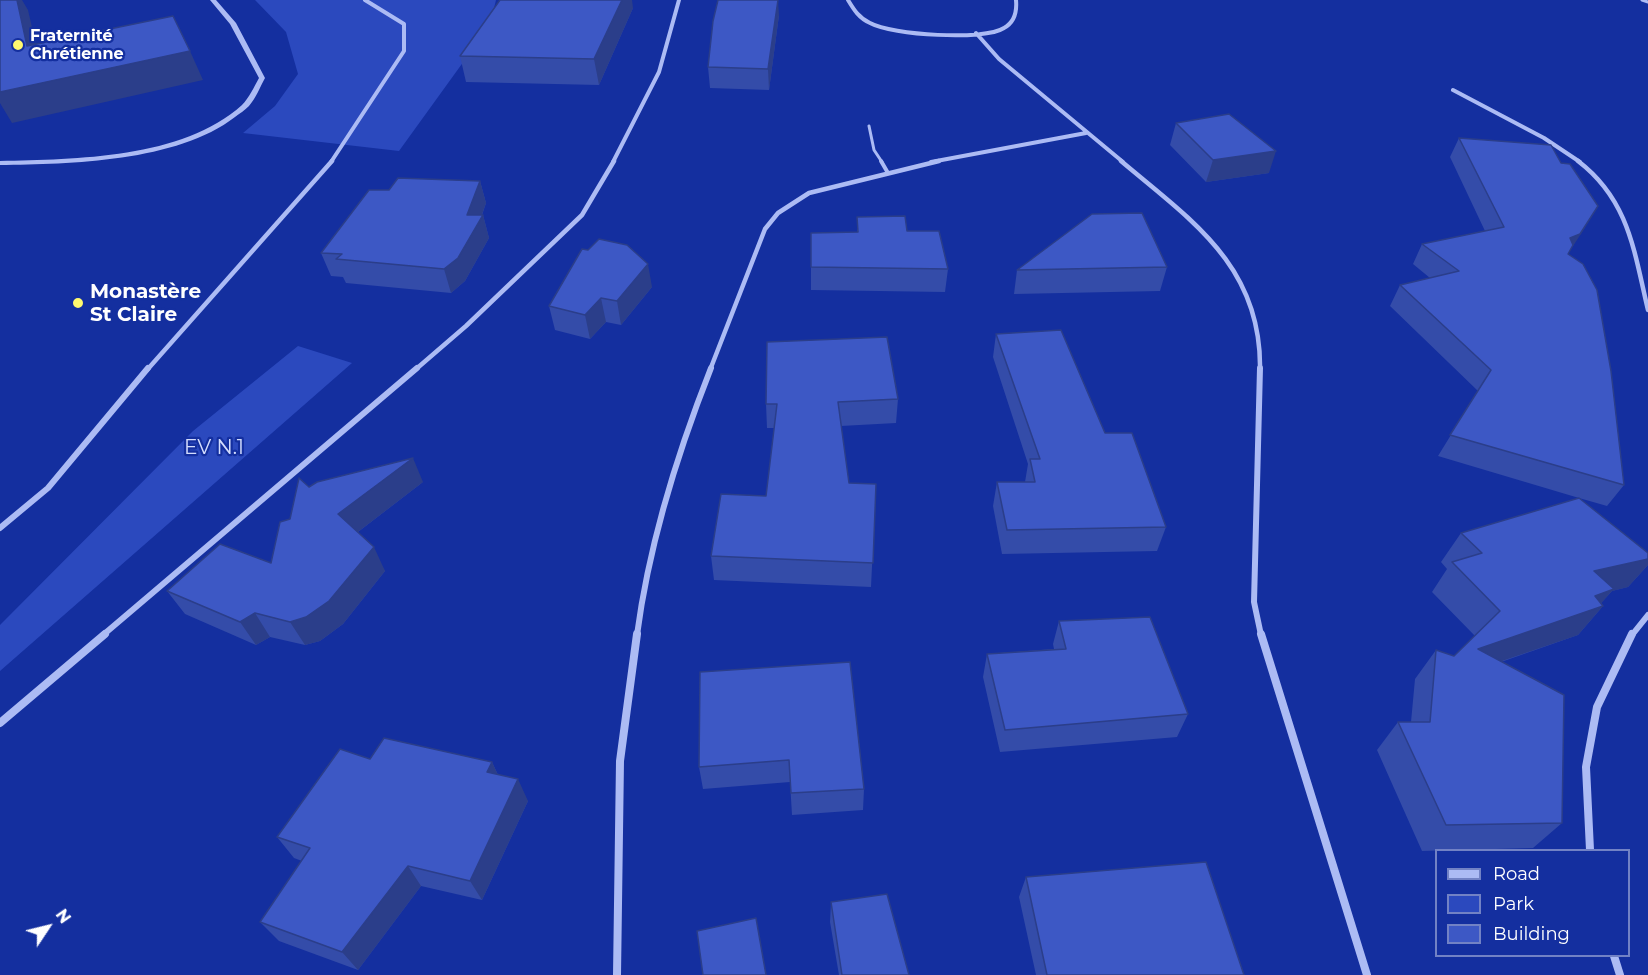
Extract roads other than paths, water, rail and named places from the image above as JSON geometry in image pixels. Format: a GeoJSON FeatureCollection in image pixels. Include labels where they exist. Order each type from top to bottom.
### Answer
{"type":"FeatureCollection","features":[{"type":"Feature","properties":{"kind":"street"},"geometry":{"type":"LineString","coordinates":[[0,163],[118,157],[161,148],[204,132],[232,117],[257,94],[262,78],[238,31],[213,0]]}},
{"type":"Feature","properties":{"kind":"street"},"geometry":{"type":"LineString","coordinates":[[0,528],[48,488],[126,394],[321,176],[354,131],[404,51],[406,36],[404,24],[390,13],[365,0]]}},
{"type":"Feature","properties":{"kind":"street"},"geometry":{"type":"LineString","coordinates":[[0,723],[466,326],[582,214],[625,143],[659,72],[679,0]]}},
{"type":"Feature","properties":{"kind":"street"},"geometry":{"type":"LineString","coordinates":[[848,0],[850,7],[865,20],[891,30],[939,36],[1005,28],[1016,15],[1016,0]]}},
{"type":"Feature","properties":{"kind":"street"},"geometry":{"type":"LineString","coordinates":[[976,33],[999,59],[1205,231],[1227,257],[1252,308],[1260,365],[1254,602],[1257,621],[1366,975]]}},
{"type":"Feature","properties":{"kind":"street"},"geometry":{"type":"LineString","coordinates":[[1453,90],[1555,145],[1603,183],[1619,207],[1648,310]]}},
{"type":"Feature","properties":{"kind":"street"},"geometry":{"type":"LineString","coordinates":[[617,975],[620,761],[641,606],[680,447],[765,229],[778,213],[809,193],[888,173],[1086,133]]}},
{"type":"Feature","properties":{"kind":"street"},"geometry":{"type":"LineString","coordinates":[[1590,849],[1586,767],[1597,707],[1635,628],[1648,615]]}},
{"type":"Feature","properties":{"kind":"street"},"geometry":{"type":"LineString","coordinates":[[1614,957],[1620,975]]}},
{"type":"Feature","properties":{"kind":"lane"},"geometry":{"type":"LineString","coordinates":[[1642,0],[1648,2]]}},
{"type":"Feature","properties":{"kind":"lane"},"geometry":{"type":"LineString","coordinates":[[869,126],[874,150],[888,173]]}},
{"type":"Feature","properties":{"kind":"place","name":"Fraternité Chrétienne"},"geometry":{"type":"Point","coordinates":[18,45]}},
{"type":"Feature","properties":{"kind":"place","name":"Monastère St Claire"},"geometry":{"type":"Point","coordinates":[78,303]}},
{"type":"Feature","properties":{"kind":"park label","name":"EV N.1"},"geometry":{"type":"Point","coordinates":[214,448]}}]}
